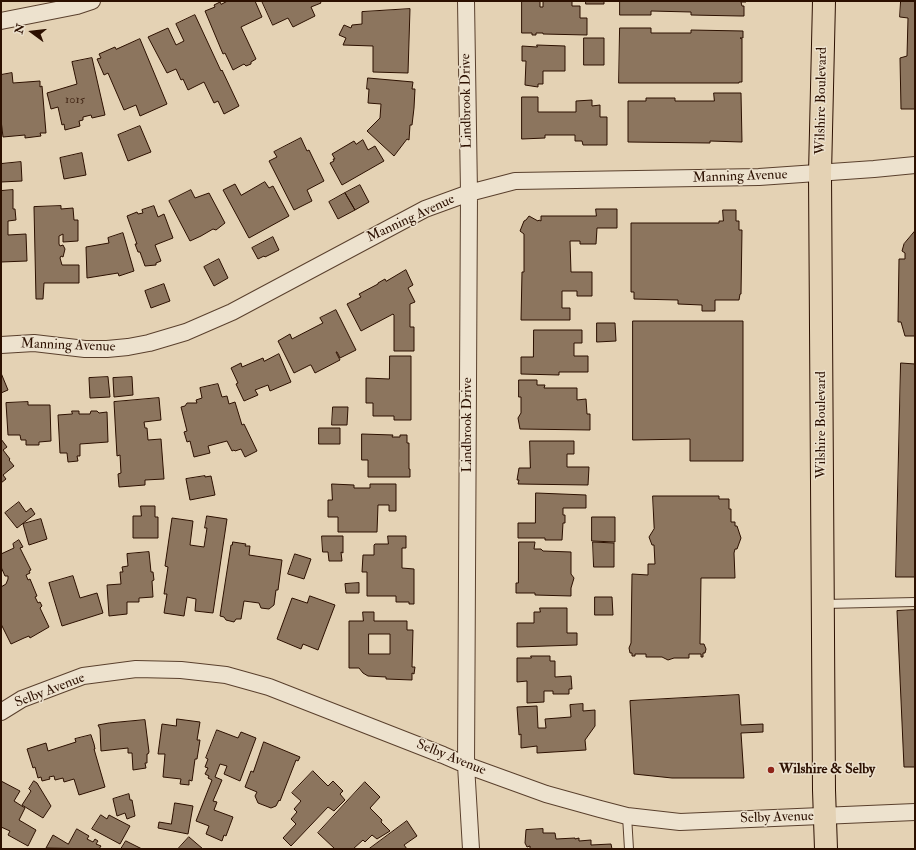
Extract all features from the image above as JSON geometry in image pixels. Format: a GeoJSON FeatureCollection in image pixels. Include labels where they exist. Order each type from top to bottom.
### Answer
{"type":"FeatureCollection","features":[{"type":"Feature","properties":{"kind":"main road","name":"Wilshire Boulevard"},"geometry":{"type":"LineString","coordinates":[[824,1],[820,174],[824,816],[826,849]]}},
{"type":"Feature","properties":{"kind":"street"},"geometry":{"type":"LineString","coordinates":[[1,21],[77,6],[92,1]]}},
{"type":"Feature","properties":{"kind":"street","name":"Lindbrook Drive"},"geometry":{"type":"LineString","coordinates":[[466,1],[469,193],[466,765],[471,849]]}},
{"type":"Feature","properties":{"kind":"street","name":"Manning Avenue"},"geometry":{"type":"LineString","coordinates":[[1,345],[34,343],[85,349],[107,349],[149,343],[186,332],[232,312],[425,209],[469,193],[515,181],[751,178],[820,174],[915,165]]}},
{"type":"Feature","properties":{"kind":"street","name":"Selby Avenue"},"geometry":{"type":"LineString","coordinates":[[1,712],[22,699],[83,676],[136,669],[181,670],[226,675],[269,687],[466,765],[546,794],[600,810],[627,816],[680,822],[915,812]]}},
{"type":"Feature","properties":{"kind":"lane"},"geometry":{"type":"LineString","coordinates":[[823,604],[915,602]]}},
{"type":"Feature","properties":{"kind":"lane"},"geometry":{"type":"LineString","coordinates":[[627,816],[629,849]]}},
{"type":"Feature","properties":{"kind":"building"},"geometry":{"type":"Polygon","coordinates":[[[228,1],[255,1],[262,17],[241,27],[256,59],[251,62],[251,64],[246,66],[244,64],[233,70],[225,53],[223,54],[205,11],[215,7],[214,5],[220,2],[221,4],[228,1]]]}},
{"type":"Feature","properties":{"kind":"building"},"geometry":{"type":"Polygon","coordinates":[[[262,1],[320,1],[321,3],[311,7],[315,16],[293,27],[288,18],[273,25],[262,1]]]}},
{"type":"Feature","properties":{"kind":"building"},"geometry":{"type":"Polygon","coordinates":[[[522,1],[540,1],[540,7],[543,7],[543,1],[572,1],[572,6],[580,6],[580,18],[587,18],[587,35],[536,33],[536,35],[532,35],[532,33],[522,33],[522,1]]]}},
{"type":"Feature","properties":{"kind":"building"},"geometry":{"type":"Polygon","coordinates":[[[586,1],[604,1],[604,4],[586,4],[586,1]]]}},
{"type":"Feature","properties":{"kind":"building"},"geometry":{"type":"Polygon","coordinates":[[[620,1],[746,2],[741,2],[742,6],[744,6],[744,16],[740,16],[691,15],[691,12],[651,11],[651,15],[620,15],[620,1]]]}},
{"type":"Feature","properties":{"kind":"building"},"geometry":{"type":"Polygon","coordinates":[[[901,1],[915,1],[915,109],[901,109],[900,58],[907,56],[908,18],[900,17],[901,1]]]}},
{"type":"Feature","properties":{"kind":"building"},"geometry":{"type":"Polygon","coordinates":[[[410,9],[408,73],[373,72],[373,46],[343,45],[346,38],[339,35],[344,25],[351,28],[352,25],[362,24],[362,12],[410,9]]]}},
{"type":"Feature","properties":{"kind":"building"},"geometry":{"type":"Polygon","coordinates":[[[195,15],[239,106],[224,114],[218,101],[214,103],[204,82],[188,90],[176,69],[167,73],[148,37],[168,28],[176,45],[184,41],[176,24],[195,15]]]}},
{"type":"Feature","properties":{"kind":"building"},"geometry":{"type":"Polygon","coordinates":[[[620,28],[651,28],[651,33],[691,33],[691,30],[743,31],[743,38],[740,38],[742,39],[742,82],[619,83],[620,28]]]}},
{"type":"Feature","properties":{"kind":"building"},"geometry":{"type":"Polygon","coordinates":[[[584,38],[604,38],[604,65],[584,65],[584,38]]]}},
{"type":"Feature","properties":{"kind":"building"},"geometry":{"type":"Polygon","coordinates":[[[140,39],[167,104],[140,116],[136,105],[124,110],[108,73],[104,75],[97,59],[101,58],[99,54],[140,39]]]}},
{"type":"Feature","properties":{"kind":"building"},"geometry":{"type":"Polygon","coordinates":[[[537,45],[565,46],[565,71],[543,71],[543,84],[538,84],[538,87],[525,85],[526,61],[522,61],[522,46],[537,47],[537,45]]]}},
{"type":"Feature","properties":{"kind":"building"},"geometry":{"type":"Polygon","coordinates":[[[92,58],[105,115],[92,118],[91,115],[83,117],[83,120],[79,121],[80,126],[65,130],[64,124],[62,125],[58,107],[51,109],[47,93],[77,84],[72,62],[92,58]]]}},
{"type":"Feature","properties":{"kind":"building"},"geometry":{"type":"Polygon","coordinates":[[[12,73],[13,83],[40,81],[40,87],[42,86],[46,133],[40,133],[41,136],[25,138],[25,135],[3,137],[1,120],[1,75],[12,73]]]}},
{"type":"Feature","properties":{"kind":"building"},"geometry":{"type":"Polygon","coordinates":[[[368,78],[413,82],[412,89],[415,89],[414,108],[412,125],[410,125],[409,140],[407,139],[394,156],[367,131],[380,118],[381,104],[368,103],[368,78]]]}},
{"type":"Feature","properties":{"kind":"building"},"geometry":{"type":"Polygon","coordinates":[[[714,93],[741,93],[742,142],[628,142],[628,101],[646,101],[646,98],[675,98],[675,101],[714,101],[714,93]]]}},
{"type":"Feature","properties":{"kind":"building"},"geometry":{"type":"Polygon","coordinates":[[[522,97],[538,97],[538,112],[576,112],[576,101],[592,100],[592,106],[600,105],[600,117],[607,117],[607,145],[583,145],[582,141],[575,141],[575,135],[545,135],[545,138],[522,139],[522,97]]]}},
{"type":"Feature","properties":{"kind":"building"},"geometry":{"type":"Polygon","coordinates":[[[140,126],[151,152],[128,161],[118,135],[140,126]]]}},
{"type":"Feature","properties":{"kind":"building"},"geometry":{"type":"Polygon","coordinates":[[[301,138],[307,151],[309,150],[324,181],[307,190],[312,201],[294,210],[269,161],[277,157],[274,152],[301,138]]]}},
{"type":"Feature","properties":{"kind":"building"},"geometry":{"type":"Polygon","coordinates":[[[363,140],[368,150],[375,146],[384,161],[342,185],[330,163],[334,161],[333,159],[335,159],[332,154],[354,141],[356,144],[363,140]]]}},
{"type":"Feature","properties":{"kind":"building"},"geometry":{"type":"Polygon","coordinates":[[[82,153],[86,175],[64,179],[60,158],[82,153]]]}},
{"type":"Feature","properties":{"kind":"building"},"geometry":{"type":"Polygon","coordinates":[[[21,162],[22,181],[1,182],[1,164],[21,162]]]}},
{"type":"Feature","properties":{"kind":"building"},"geometry":{"type":"Polygon","coordinates":[[[265,182],[269,188],[273,186],[289,216],[249,238],[223,190],[235,184],[241,195],[265,182]]]}},
{"type":"Feature","properties":{"kind":"building"},"geometry":{"type":"Polygon","coordinates":[[[360,185],[369,202],[355,210],[345,193],[360,185]]]}},
{"type":"Feature","properties":{"kind":"building"},"geometry":{"type":"Polygon","coordinates":[[[13,190],[13,209],[15,209],[16,220],[8,221],[8,235],[26,234],[27,261],[1,262],[1,191],[13,190]]]}},
{"type":"Feature","properties":{"kind":"building"},"geometry":{"type":"Polygon","coordinates":[[[191,190],[195,198],[209,193],[225,223],[216,230],[213,229],[190,241],[169,201],[191,190]]]}},
{"type":"Feature","properties":{"kind":"building"},"geometry":{"type":"Polygon","coordinates":[[[345,193],[355,210],[338,219],[329,202],[345,193]]]}},
{"type":"Feature","properties":{"kind":"building"},"geometry":{"type":"Polygon","coordinates":[[[61,206],[61,209],[73,208],[74,220],[78,220],[78,241],[63,242],[63,234],[59,236],[59,244],[60,246],[63,245],[65,249],[63,257],[61,256],[60,258],[62,265],[79,265],[79,283],[44,283],[43,299],[36,299],[34,207],[61,206]]]}},
{"type":"Feature","properties":{"kind":"building"},"geometry":{"type":"Polygon","coordinates":[[[154,206],[158,217],[164,214],[173,238],[155,245],[161,261],[156,263],[156,265],[145,266],[140,252],[138,252],[135,244],[137,244],[127,216],[137,212],[138,214],[143,213],[142,210],[154,206]]]}},
{"type":"Feature","properties":{"kind":"building"},"geometry":{"type":"Polygon","coordinates":[[[596,209],[617,209],[617,228],[597,228],[596,244],[580,244],[580,241],[570,241],[571,272],[592,272],[592,296],[577,296],[577,291],[562,291],[562,308],[570,308],[570,320],[521,320],[522,272],[524,272],[524,234],[520,231],[524,221],[529,216],[541,221],[541,216],[596,216],[596,209]]]}},
{"type":"Feature","properties":{"kind":"building"},"geometry":{"type":"Polygon","coordinates":[[[723,210],[736,210],[736,221],[739,221],[739,230],[742,230],[741,294],[739,300],[715,300],[715,311],[702,311],[702,305],[678,304],[678,300],[634,299],[634,292],[631,292],[631,223],[719,223],[719,221],[723,221],[723,210]]]}},
{"type":"Feature","properties":{"kind":"building"},"geometry":{"type":"Polygon","coordinates":[[[915,231],[915,336],[905,336],[901,322],[898,322],[899,259],[905,259],[905,253],[902,251],[904,244],[915,231]]]}},
{"type":"Feature","properties":{"kind":"building"},"geometry":{"type":"Polygon","coordinates":[[[123,233],[134,271],[119,276],[118,273],[87,278],[86,247],[109,243],[108,238],[123,233]]]}},
{"type":"Feature","properties":{"kind":"building"},"geometry":{"type":"Polygon","coordinates":[[[273,237],[279,250],[258,259],[252,248],[273,237]]]}},
{"type":"Feature","properties":{"kind":"building"},"geometry":{"type":"Polygon","coordinates":[[[219,259],[228,278],[214,286],[204,267],[219,259]]]}},
{"type":"Feature","properties":{"kind":"building"},"geometry":{"type":"Polygon","coordinates":[[[406,270],[413,285],[408,288],[415,302],[410,304],[410,327],[414,327],[414,351],[394,351],[393,314],[361,331],[347,304],[361,297],[359,294],[378,283],[385,279],[386,281],[406,270]]]}},
{"type":"Feature","properties":{"kind":"building"},"geometry":{"type":"Polygon","coordinates":[[[164,284],[170,301],[151,308],[145,291],[164,284]]]}},
{"type":"Feature","properties":{"kind":"building"},"geometry":{"type":"Polygon","coordinates":[[[336,310],[356,350],[340,358],[336,352],[340,360],[315,373],[310,365],[294,373],[278,341],[290,334],[292,339],[323,323],[320,318],[336,310]]]}},
{"type":"Feature","properties":{"kind":"building"},"geometry":{"type":"Polygon","coordinates":[[[633,321],[743,321],[743,461],[690,461],[690,439],[633,440],[633,321]]]}},
{"type":"Feature","properties":{"kind":"building"},"geometry":{"type":"Polygon","coordinates":[[[597,323],[615,323],[616,341],[597,342],[597,323]]]}},
{"type":"Feature","properties":{"kind":"building"},"geometry":{"type":"Polygon","coordinates":[[[534,330],[582,330],[582,343],[574,343],[574,356],[588,356],[588,372],[559,372],[559,375],[521,374],[521,357],[533,357],[534,330]]]}},
{"type":"Feature","properties":{"kind":"building"},"geometry":{"type":"Polygon","coordinates":[[[279,354],[291,382],[270,391],[268,385],[255,390],[258,395],[244,401],[236,384],[238,383],[231,368],[241,363],[242,367],[263,358],[264,361],[279,354]]]}},
{"type":"Feature","properties":{"kind":"building"},"geometry":{"type":"Polygon","coordinates":[[[390,356],[411,356],[411,420],[394,420],[394,416],[373,416],[373,403],[366,403],[366,378],[389,379],[390,356]]]}},
{"type":"Feature","properties":{"kind":"building"},"geometry":{"type":"Polygon","coordinates":[[[901,363],[915,364],[915,577],[896,577],[901,363]]]}},
{"type":"Feature","properties":{"kind":"building"},"geometry":{"type":"Polygon","coordinates":[[[1,373],[8,390],[1,393],[1,373]]]}},
{"type":"Feature","properties":{"kind":"building"},"geometry":{"type":"Polygon","coordinates":[[[108,377],[110,397],[90,398],[89,378],[108,377]]]}},
{"type":"Feature","properties":{"kind":"building"},"geometry":{"type":"Polygon","coordinates":[[[132,377],[133,395],[114,397],[113,378],[132,377]]]}},
{"type":"Feature","properties":{"kind":"building"},"geometry":{"type":"Polygon","coordinates":[[[519,380],[537,380],[537,385],[545,385],[544,388],[577,388],[577,400],[586,399],[587,414],[590,414],[590,430],[520,429],[518,418],[521,413],[519,380]]]}},
{"type":"Feature","properties":{"kind":"building"},"geometry":{"type":"Polygon","coordinates":[[[218,384],[222,397],[227,396],[229,404],[235,402],[242,425],[244,424],[257,451],[245,457],[241,449],[232,451],[227,441],[208,446],[210,453],[194,457],[190,441],[187,442],[184,432],[187,431],[181,407],[185,406],[187,403],[197,403],[196,400],[202,398],[200,388],[218,384]]]}},
{"type":"Feature","properties":{"kind":"building"},"geometry":{"type":"Polygon","coordinates":[[[159,398],[161,420],[144,422],[145,428],[147,428],[148,440],[161,439],[164,479],[145,480],[145,485],[119,487],[118,474],[121,473],[120,455],[117,456],[114,402],[159,398]]]}},
{"type":"Feature","properties":{"kind":"building"},"geometry":{"type":"Polygon","coordinates":[[[28,402],[28,405],[50,405],[51,441],[39,442],[39,445],[26,445],[26,440],[21,440],[20,435],[8,435],[6,403],[28,402]]]}},
{"type":"Feature","properties":{"kind":"building"},"geometry":{"type":"Polygon","coordinates":[[[333,407],[348,407],[347,425],[332,425],[333,407]]]}},
{"type":"Feature","properties":{"kind":"building"},"geometry":{"type":"Polygon","coordinates":[[[72,411],[79,411],[79,414],[90,414],[91,411],[97,411],[99,413],[107,412],[108,442],[80,444],[80,456],[77,456],[78,461],[68,462],[67,453],[60,453],[58,415],[72,414],[72,411]]]}},
{"type":"Feature","properties":{"kind":"building"},"geometry":{"type":"Polygon","coordinates":[[[319,428],[340,428],[340,444],[319,444],[319,428]]]}},
{"type":"Feature","properties":{"kind":"building"},"geometry":{"type":"Polygon","coordinates":[[[362,434],[393,435],[392,437],[407,435],[407,443],[409,443],[410,477],[368,477],[368,460],[362,460],[362,434]]]}},
{"type":"Feature","properties":{"kind":"building"},"geometry":{"type":"Polygon","coordinates":[[[1,439],[7,447],[3,450],[14,466],[3,475],[6,479],[1,483],[1,439]]]}},
{"type":"Feature","properties":{"kind":"building"},"geometry":{"type":"Polygon","coordinates":[[[530,441],[574,441],[574,454],[567,454],[567,467],[589,467],[588,485],[518,484],[519,480],[517,480],[519,468],[530,468],[530,441]]]}},
{"type":"Feature","properties":{"kind":"building"},"geometry":{"type":"Polygon","coordinates":[[[211,476],[215,495],[190,500],[186,479],[211,476]]]}},
{"type":"Feature","properties":{"kind":"building"},"geometry":{"type":"Polygon","coordinates":[[[332,484],[354,485],[354,488],[370,488],[370,484],[396,484],[396,511],[389,511],[389,505],[378,505],[377,532],[338,532],[338,517],[328,517],[328,500],[332,500],[332,484]]]}},
{"type":"Feature","properties":{"kind":"building"},"geometry":{"type":"Polygon","coordinates":[[[536,493],[586,495],[586,508],[563,508],[565,523],[563,523],[562,540],[545,540],[545,538],[518,538],[518,523],[535,523],[536,493]]]}},
{"type":"Feature","properties":{"kind":"building"},"geometry":{"type":"Polygon","coordinates":[[[653,496],[719,496],[719,499],[729,499],[731,522],[735,522],[735,526],[737,526],[741,538],[734,553],[735,578],[701,578],[700,644],[704,644],[706,649],[705,653],[703,653],[703,657],[701,657],[701,654],[689,654],[689,658],[674,658],[668,660],[662,657],[646,657],[646,654],[635,654],[635,656],[632,656],[632,653],[630,653],[632,574],[648,575],[648,564],[655,564],[654,545],[652,545],[649,537],[654,529],[653,496]]]}},
{"type":"Feature","properties":{"kind":"building"},"geometry":{"type":"Polygon","coordinates":[[[19,502],[26,512],[31,508],[35,514],[17,528],[5,513],[19,502]]]}},
{"type":"Feature","properties":{"kind":"building"},"geometry":{"type":"Polygon","coordinates":[[[141,506],[155,506],[155,517],[158,517],[158,538],[133,538],[133,516],[141,516],[141,506]]]}},
{"type":"Feature","properties":{"kind":"building"},"geometry":{"type":"Polygon","coordinates":[[[207,516],[227,519],[213,613],[195,611],[196,599],[187,597],[184,616],[164,613],[167,594],[164,594],[168,567],[165,566],[172,518],[193,521],[190,545],[204,547],[207,516]]]}},
{"type":"Feature","properties":{"kind":"building"},"geometry":{"type":"Polygon","coordinates":[[[592,517],[615,517],[615,542],[592,541],[592,517]]]}},
{"type":"Feature","properties":{"kind":"building"},"geometry":{"type":"Polygon","coordinates":[[[41,519],[47,539],[29,545],[23,524],[41,519]]]}},
{"type":"Feature","properties":{"kind":"building"},"geometry":{"type":"Polygon","coordinates":[[[322,536],[343,536],[343,553],[341,552],[342,561],[329,561],[328,552],[323,552],[322,536]]]}},
{"type":"Feature","properties":{"kind":"building"},"geometry":{"type":"Polygon","coordinates":[[[388,536],[406,536],[406,548],[402,548],[402,568],[414,569],[414,604],[409,604],[409,602],[396,602],[396,596],[367,596],[367,572],[362,572],[363,555],[374,555],[374,545],[388,544],[388,536]]]}},
{"type":"Feature","properties":{"kind":"building"},"geometry":{"type":"Polygon","coordinates":[[[19,540],[23,547],[20,548],[31,570],[29,571],[30,573],[26,575],[28,580],[30,579],[37,596],[35,597],[38,603],[40,602],[42,606],[40,608],[49,627],[30,638],[29,636],[11,644],[1,624],[1,587],[6,584],[8,576],[5,576],[1,567],[1,554],[14,548],[13,544],[19,540]]]}},
{"type":"Feature","properties":{"kind":"building"},"geometry":{"type":"Polygon","coordinates":[[[233,542],[250,546],[249,555],[282,560],[278,590],[276,590],[274,605],[269,609],[261,608],[259,603],[244,601],[241,619],[236,619],[234,622],[226,620],[224,617],[220,616],[231,545],[233,542]]]}},
{"type":"Feature","properties":{"kind":"building"},"geometry":{"type":"Polygon","coordinates":[[[519,542],[535,542],[534,549],[541,549],[543,551],[571,552],[571,574],[574,578],[571,588],[571,596],[516,593],[516,583],[518,583],[519,542]]]}},
{"type":"Feature","properties":{"kind":"building"},"geometry":{"type":"Polygon","coordinates":[[[593,542],[614,543],[614,567],[594,567],[593,542]]]}},
{"type":"Feature","properties":{"kind":"building"},"geometry":{"type":"Polygon","coordinates":[[[149,552],[151,572],[153,572],[154,580],[152,581],[153,597],[139,598],[139,602],[127,602],[127,614],[109,616],[107,585],[121,584],[120,572],[123,572],[122,567],[128,566],[127,554],[149,552]]]}},
{"type":"Feature","properties":{"kind":"building"},"geometry":{"type":"Polygon","coordinates":[[[295,554],[311,559],[304,579],[288,574],[295,554]]]}},
{"type":"Feature","properties":{"kind":"building"},"geometry":{"type":"Polygon","coordinates":[[[73,576],[80,598],[97,593],[103,613],[62,626],[49,583],[73,576]]]}},
{"type":"Feature","properties":{"kind":"building"},"geometry":{"type":"Polygon","coordinates":[[[359,583],[359,593],[346,593],[345,584],[359,583]]]}},
{"type":"Feature","properties":{"kind":"building"},"geometry":{"type":"Polygon","coordinates":[[[310,596],[335,605],[318,650],[303,644],[301,649],[277,639],[292,598],[307,603],[310,596]]]}},
{"type":"Feature","properties":{"kind":"building"},"geometry":{"type":"Polygon","coordinates":[[[595,597],[612,597],[613,615],[595,615],[595,597]]]}},
{"type":"Feature","properties":{"kind":"building"},"geometry":{"type":"Polygon","coordinates":[[[540,608],[567,608],[567,633],[577,633],[577,645],[517,647],[517,623],[534,623],[534,612],[540,612],[540,608]]]}},
{"type":"Feature","properties":{"kind":"building"},"geometry":{"type":"Polygon","coordinates":[[[915,610],[915,767],[904,767],[897,611],[915,610]]]}},
{"type":"Feature","properties":{"kind":"building"},"geometry":{"type":"Polygon","coordinates":[[[363,612],[374,612],[374,621],[407,621],[407,630],[413,630],[412,667],[415,667],[414,674],[412,673],[412,680],[386,679],[386,677],[368,676],[359,668],[349,668],[349,621],[363,621],[363,612]],[[369,634],[369,654],[390,654],[390,634],[369,634]]]}},
{"type":"Feature","properties":{"kind":"building"},"geometry":{"type":"Polygon","coordinates":[[[531,656],[550,656],[550,661],[555,661],[555,677],[571,676],[572,689],[569,689],[569,694],[553,694],[553,691],[544,691],[544,702],[527,703],[527,681],[517,682],[517,658],[531,658],[531,656]]]}},
{"type":"Feature","properties":{"kind":"building"},"geometry":{"type":"Polygon","coordinates":[[[739,695],[741,725],[763,724],[763,732],[741,733],[744,778],[672,778],[634,774],[630,701],[739,695]]]}},
{"type":"Feature","properties":{"kind":"building"},"geometry":{"type":"Polygon","coordinates":[[[583,704],[583,711],[595,710],[595,726],[585,740],[586,750],[537,753],[537,746],[521,748],[521,734],[519,735],[517,707],[537,706],[538,728],[546,728],[545,719],[571,717],[570,705],[583,704]]]}},
{"type":"Feature","properties":{"kind":"building"},"geometry":{"type":"Polygon","coordinates":[[[177,719],[200,722],[197,740],[200,740],[197,759],[195,759],[192,781],[189,780],[189,785],[180,784],[181,779],[163,777],[165,754],[158,754],[162,724],[176,726],[177,719]]]}},
{"type":"Feature","properties":{"kind":"building"},"geometry":{"type":"Polygon","coordinates":[[[145,720],[149,752],[147,754],[147,763],[145,763],[146,768],[133,770],[132,753],[128,753],[128,748],[101,751],[100,729],[98,725],[145,720]]]}},
{"type":"Feature","properties":{"kind":"building"},"geometry":{"type":"Polygon","coordinates":[[[217,730],[238,738],[241,732],[256,738],[240,781],[224,774],[227,766],[220,764],[215,777],[222,780],[213,801],[217,802],[214,810],[233,817],[226,836],[224,835],[222,841],[206,834],[209,826],[196,821],[212,780],[205,774],[208,768],[205,767],[208,759],[206,758],[217,730]]]}},
{"type":"Feature","properties":{"kind":"building"},"geometry":{"type":"Polygon","coordinates":[[[91,735],[105,787],[79,795],[74,779],[64,782],[63,778],[55,780],[54,776],[49,777],[50,779],[42,781],[41,777],[38,778],[27,749],[46,743],[48,751],[76,742],[75,739],[91,735]]]}},
{"type":"Feature","properties":{"kind":"building"},"geometry":{"type":"Polygon","coordinates":[[[264,742],[300,757],[298,761],[296,760],[280,801],[279,800],[276,806],[271,808],[258,803],[255,796],[257,792],[245,787],[251,771],[253,772],[264,742]]]}},
{"type":"Feature","properties":{"kind":"building"},"geometry":{"type":"Polygon","coordinates":[[[313,771],[328,786],[333,781],[343,791],[340,794],[345,800],[334,811],[328,807],[291,846],[283,838],[296,824],[291,819],[297,812],[294,809],[301,801],[292,793],[313,771]]]}},
{"type":"Feature","properties":{"kind":"building"},"geometry":{"type":"Polygon","coordinates":[[[1,781],[20,791],[14,801],[25,808],[19,820],[36,830],[28,846],[8,835],[10,831],[1,827],[1,781]]]}},
{"type":"Feature","properties":{"kind":"building"},"geometry":{"type":"Polygon","coordinates":[[[34,781],[37,783],[51,806],[43,818],[22,805],[31,791],[29,789],[34,781]]]}},
{"type":"Feature","properties":{"kind":"building"},"geometry":{"type":"Polygon","coordinates":[[[365,782],[380,797],[370,808],[390,831],[377,839],[372,835],[365,842],[363,840],[353,849],[335,849],[318,833],[365,782]]]}},
{"type":"Feature","properties":{"kind":"building"},"geometry":{"type":"Polygon","coordinates":[[[129,794],[130,800],[132,800],[135,816],[127,819],[125,813],[117,816],[113,799],[129,794]]]}},
{"type":"Feature","properties":{"kind":"building"},"geometry":{"type":"Polygon","coordinates":[[[175,803],[193,806],[188,834],[158,828],[159,822],[171,824],[175,803]]]}},
{"type":"Feature","properties":{"kind":"building"},"geometry":{"type":"Polygon","coordinates":[[[101,815],[107,819],[109,815],[130,826],[120,844],[92,829],[101,815]]]}},
{"type":"Feature","properties":{"kind":"building"},"geometry":{"type":"Polygon","coordinates":[[[407,821],[417,836],[404,845],[407,849],[369,849],[407,821]]]}},
{"type":"Feature","properties":{"kind":"building"},"geometry":{"type":"Polygon","coordinates":[[[77,829],[89,836],[87,839],[93,842],[95,839],[98,841],[96,844],[101,846],[99,849],[46,848],[53,835],[68,844],[77,829]]]}},
{"type":"Feature","properties":{"kind":"building"},"geometry":{"type":"Polygon","coordinates":[[[543,829],[543,833],[555,833],[556,839],[579,838],[579,841],[591,840],[591,845],[611,844],[612,849],[530,849],[530,846],[527,847],[525,843],[526,830],[543,829]]]}},
{"type":"Feature","properties":{"kind":"building"},"geometry":{"type":"Polygon","coordinates":[[[189,837],[203,849],[178,849],[189,837]]]}},
{"type":"Feature","properties":{"kind":"building"},"geometry":{"type":"Polygon","coordinates":[[[126,841],[142,849],[121,849],[126,841]]]}},
{"type":"Feature","properties":{"kind":"place","name":"Wilshire & Selby"},"geometry":{"type":"Point","coordinates":[771,770]}}]}
